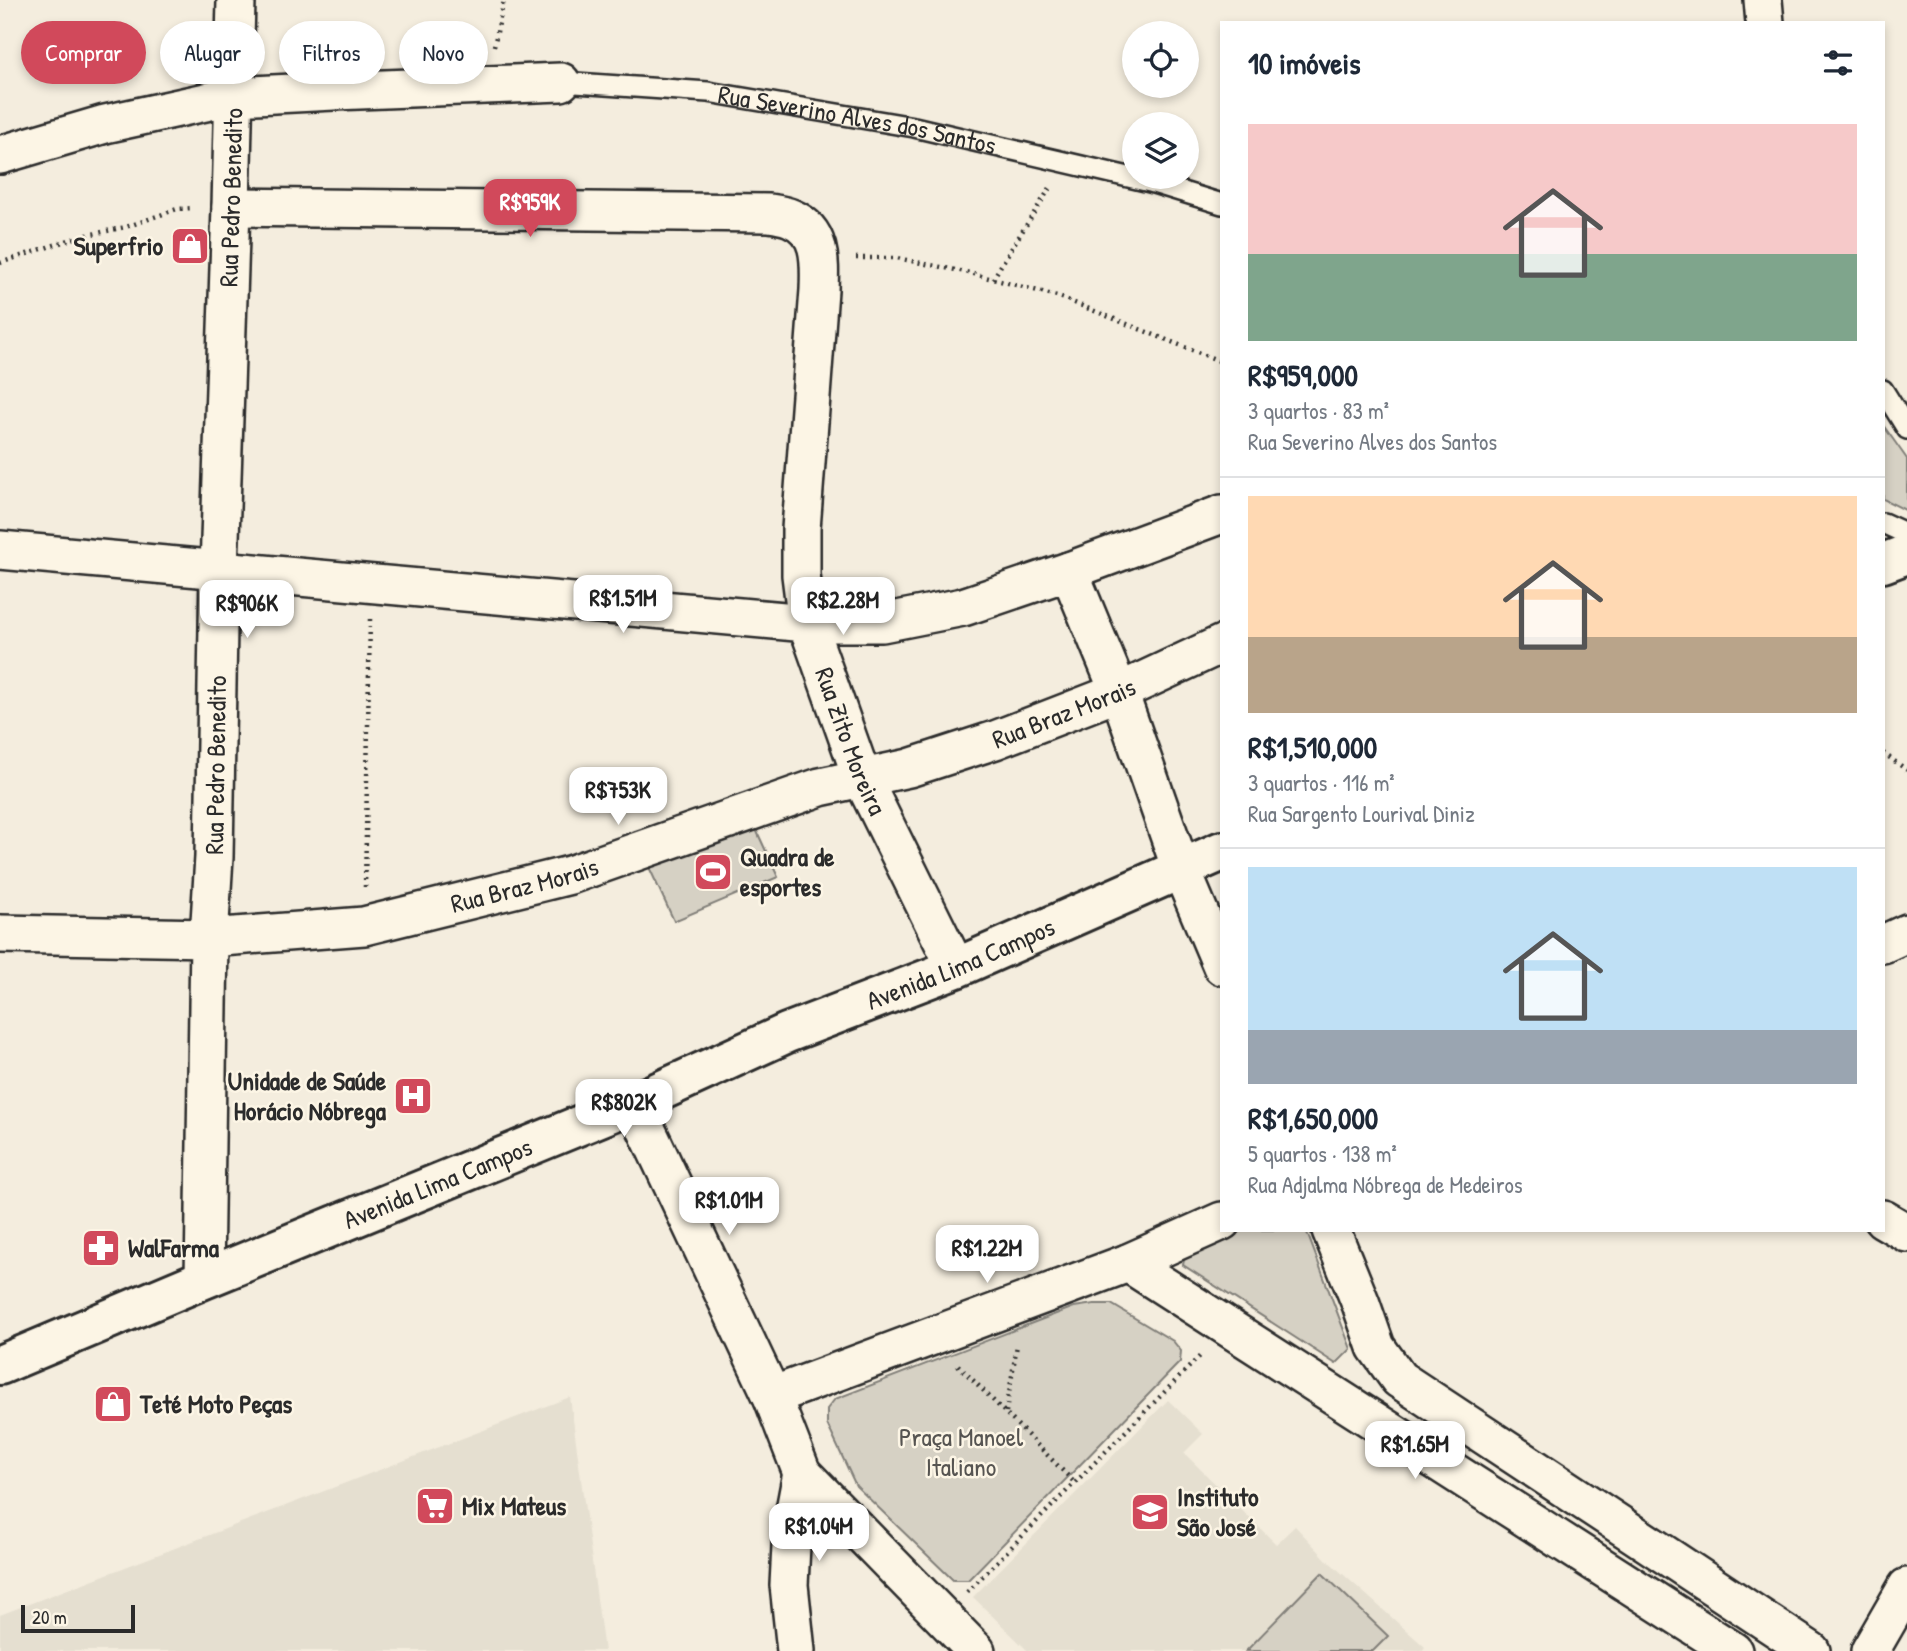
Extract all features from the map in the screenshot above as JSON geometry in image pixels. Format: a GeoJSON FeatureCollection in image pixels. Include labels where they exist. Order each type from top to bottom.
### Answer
{"type":"FeatureCollection","features":[{"type":"Feature","properties":{"kind":"main road","name":"Avenida Lima Campos"},"geometry":{"type":"LineString","coordinates":[[0,1365],[634,1103],[787,1033],[956,968],[1220,852]]}},
{"type":"Feature","properties":{"kind":"street","name":"Rua Pedro Benedito"},"geometry":{"type":"LineString","coordinates":[[204,1279],[209,938],[214,857],[219,569],[232,207],[236,0]]}},
{"type":"Feature","properties":{"kind":"street"},"geometry":{"type":"LineString","coordinates":[[1763,0],[1765,21]]}},
{"type":"Feature","properties":{"kind":"street","name":"Rua Severino Alves dos Santos"},"geometry":{"type":"LineString","coordinates":[[0,155],[105,124],[233,96],[561,82]]}},
{"type":"Feature","properties":{"kind":"street"},"geometry":{"type":"LineString","coordinates":[[232,207],[769,213],[790,218],[804,226],[815,238],[820,274]]}},
{"type":"Feature","properties":{"kind":"street","name":"Rua Zito Moreira"},"geometry":{"type":"LineString","coordinates":[[820,274],[801,529],[800,575],[807,623],[862,778],[956,968]]}},
{"type":"Feature","properties":{"kind":"street"},"geometry":{"type":"LineString","coordinates":[[0,550],[807,623],[882,623],[963,607],[1220,515]]}},
{"type":"Feature","properties":{"kind":"street"},"geometry":{"type":"LineString","coordinates":[[1069,571],[1119,692],[1181,869],[1220,961]]}},
{"type":"Feature","properties":{"kind":"street","name":"Rua Braz Morais"},"geometry":{"type":"LineString","coordinates":[[0,934],[209,938],[364,926],[570,875],[820,787],[909,768],[983,744],[1119,692],[1220,645]]}},
{"type":"Feature","properties":{"kind":"street"},"geometry":{"type":"LineString","coordinates":[[1885,943],[1907,933]]}},
{"type":"Feature","properties":{"kind":"street"},"geometry":{"type":"LineString","coordinates":[[634,1103],[772,1396],[802,1473],[976,1651]]}},
{"type":"Feature","properties":{"kind":"street"},"geometry":{"type":"LineString","coordinates":[[1885,1220],[1907,1233]]}},
{"type":"Feature","properties":{"kind":"street"},"geometry":{"type":"LineString","coordinates":[[772,1396],[1128,1263],[1220,1222]]}},
{"type":"Feature","properties":{"kind":"street"},"geometry":{"type":"LineString","coordinates":[[1332,1232],[1377,1347],[1399,1379],[1811,1651]]}},
{"type":"Feature","properties":{"kind":"street"},"geometry":{"type":"LineString","coordinates":[[1128,1263],[1733,1651]]}},
{"type":"Feature","properties":{"kind":"street"},"geometry":{"type":"LineString","coordinates":[[796,1651],[789,1585],[792,1526],[802,1473]]}},
{"type":"Feature","properties":{"kind":"street"},"geometry":{"type":"LineString","coordinates":[[1870,1651],[1907,1587]]}},
{"type":"Feature","properties":{"kind":"lane","name":"Rua Severino Alves dos Santos"},"geometry":{"type":"LineString","coordinates":[[561,82],[708,92],[914,127],[1150,182],[1220,203]]}},
{"type":"Feature","properties":{"kind":"lane"},"geometry":{"type":"LineString","coordinates":[[1885,393],[1907,429]]}},
{"type":"Feature","properties":{"kind":"path"},"geometry":{"type":"LineString","coordinates":[[487,85],[504,0]]}},
{"type":"Feature","properties":{"kind":"path"},"geometry":{"type":"LineString","coordinates":[[993,279],[1017,237],[1028,226],[1063,162]]}},
{"type":"Feature","properties":{"kind":"path"},"geometry":{"type":"LineString","coordinates":[[0,263],[78,237],[126,227],[177,209],[232,207]]}},
{"type":"Feature","properties":{"kind":"path"},"geometry":{"type":"LineString","coordinates":[[820,274],[897,258],[1057,296],[1220,361]]}},
{"type":"Feature","properties":{"kind":"path"},"geometry":{"type":"LineString","coordinates":[[364,926],[370,583]]}},
{"type":"Feature","properties":{"kind":"path"},"geometry":{"type":"LineString","coordinates":[[1885,754],[1907,770]]}},
{"type":"Feature","properties":{"kind":"path"},"geometry":{"type":"LineString","coordinates":[[1006,1413],[1025,1301]]}},
{"type":"Feature","properties":{"kind":"path"},"geometry":{"type":"LineString","coordinates":[[942,1617],[1230,1327]]}},
{"type":"Feature","properties":{"kind":"path"},"geometry":{"type":"LineString","coordinates":[[931,1337],[1075,1483]]}},
{"type":"Feature","properties":{"kind":"shaded area","name":"Mix Mateus"},"geometry":{"type":"Polygon","coordinates":[[[570,1397],[604,1651],[0,1651],[0,1615],[570,1397]]]}},
{"type":"Feature","properties":{"kind":"shaded area","name":"Instituto São José"},"geometry":{"type":"Polygon","coordinates":[[[1168,1400],[1203,1434],[1184,1453],[1276,1544],[1295,1526],[1327,1560],[1425,1647],[1422,1651],[1028,1651],[973,1597],[1168,1400]]]}},
{"type":"Feature","properties":{"kind":"green space"},"geometry":{"type":"Polygon","coordinates":[[[1885,428],[1907,459],[1907,511],[1885,500],[1885,428]]]}},
{"type":"Feature","properties":{"kind":"green space","name":"Quadra de esportes"},"geometry":{"type":"Polygon","coordinates":[[[754,825],[778,877],[674,921],[649,867],[754,825]]]}},
{"type":"Feature","properties":{"kind":"green space"},"geometry":{"type":"Polygon","coordinates":[[[1227,1232],[1307,1232],[1351,1349],[1336,1364],[1183,1265],[1186,1249],[1227,1232]]]}},
{"type":"Feature","properties":{"kind":"green space","name":"Praça Manoel Italiano"},"geometry":{"type":"Polygon","coordinates":[[[1111,1304],[1173,1341],[1181,1351],[1180,1362],[968,1580],[953,1580],[856,1486],[827,1424],[827,1409],[835,1399],[1074,1307],[1111,1304]]]}},
{"type":"Feature","properties":{"kind":"green space"},"geometry":{"type":"Polygon","coordinates":[[[1322,1573],[1388,1636],[1373,1651],[1246,1651],[1322,1573]]]}},
{"type":"Feature","properties":{"kind":"place","name":"Superfrio"},"geometry":{"type":"Point","coordinates":[190,246]}},
{"type":"Feature","properties":{"kind":"place","name":"Quadra de esportes"},"geometry":{"type":"Point","coordinates":[713,872]}},
{"type":"Feature","properties":{"kind":"place","name":"Unidade de Saúde Horácio Nóbrega"},"geometry":{"type":"Point","coordinates":[413,1096]}},
{"type":"Feature","properties":{"kind":"place","name":"WalFarma"},"geometry":{"type":"Point","coordinates":[101,1248]}},
{"type":"Feature","properties":{"kind":"place","name":"Teté Moto Peças"},"geometry":{"type":"Point","coordinates":[113,1404]}},
{"type":"Feature","properties":{"kind":"place","name":"Mix Mateus"},"geometry":{"type":"Point","coordinates":[435,1506]}},
{"type":"Feature","properties":{"kind":"place","name":"Instituto São José"},"geometry":{"type":"Point","coordinates":[1150,1512]}}]}
